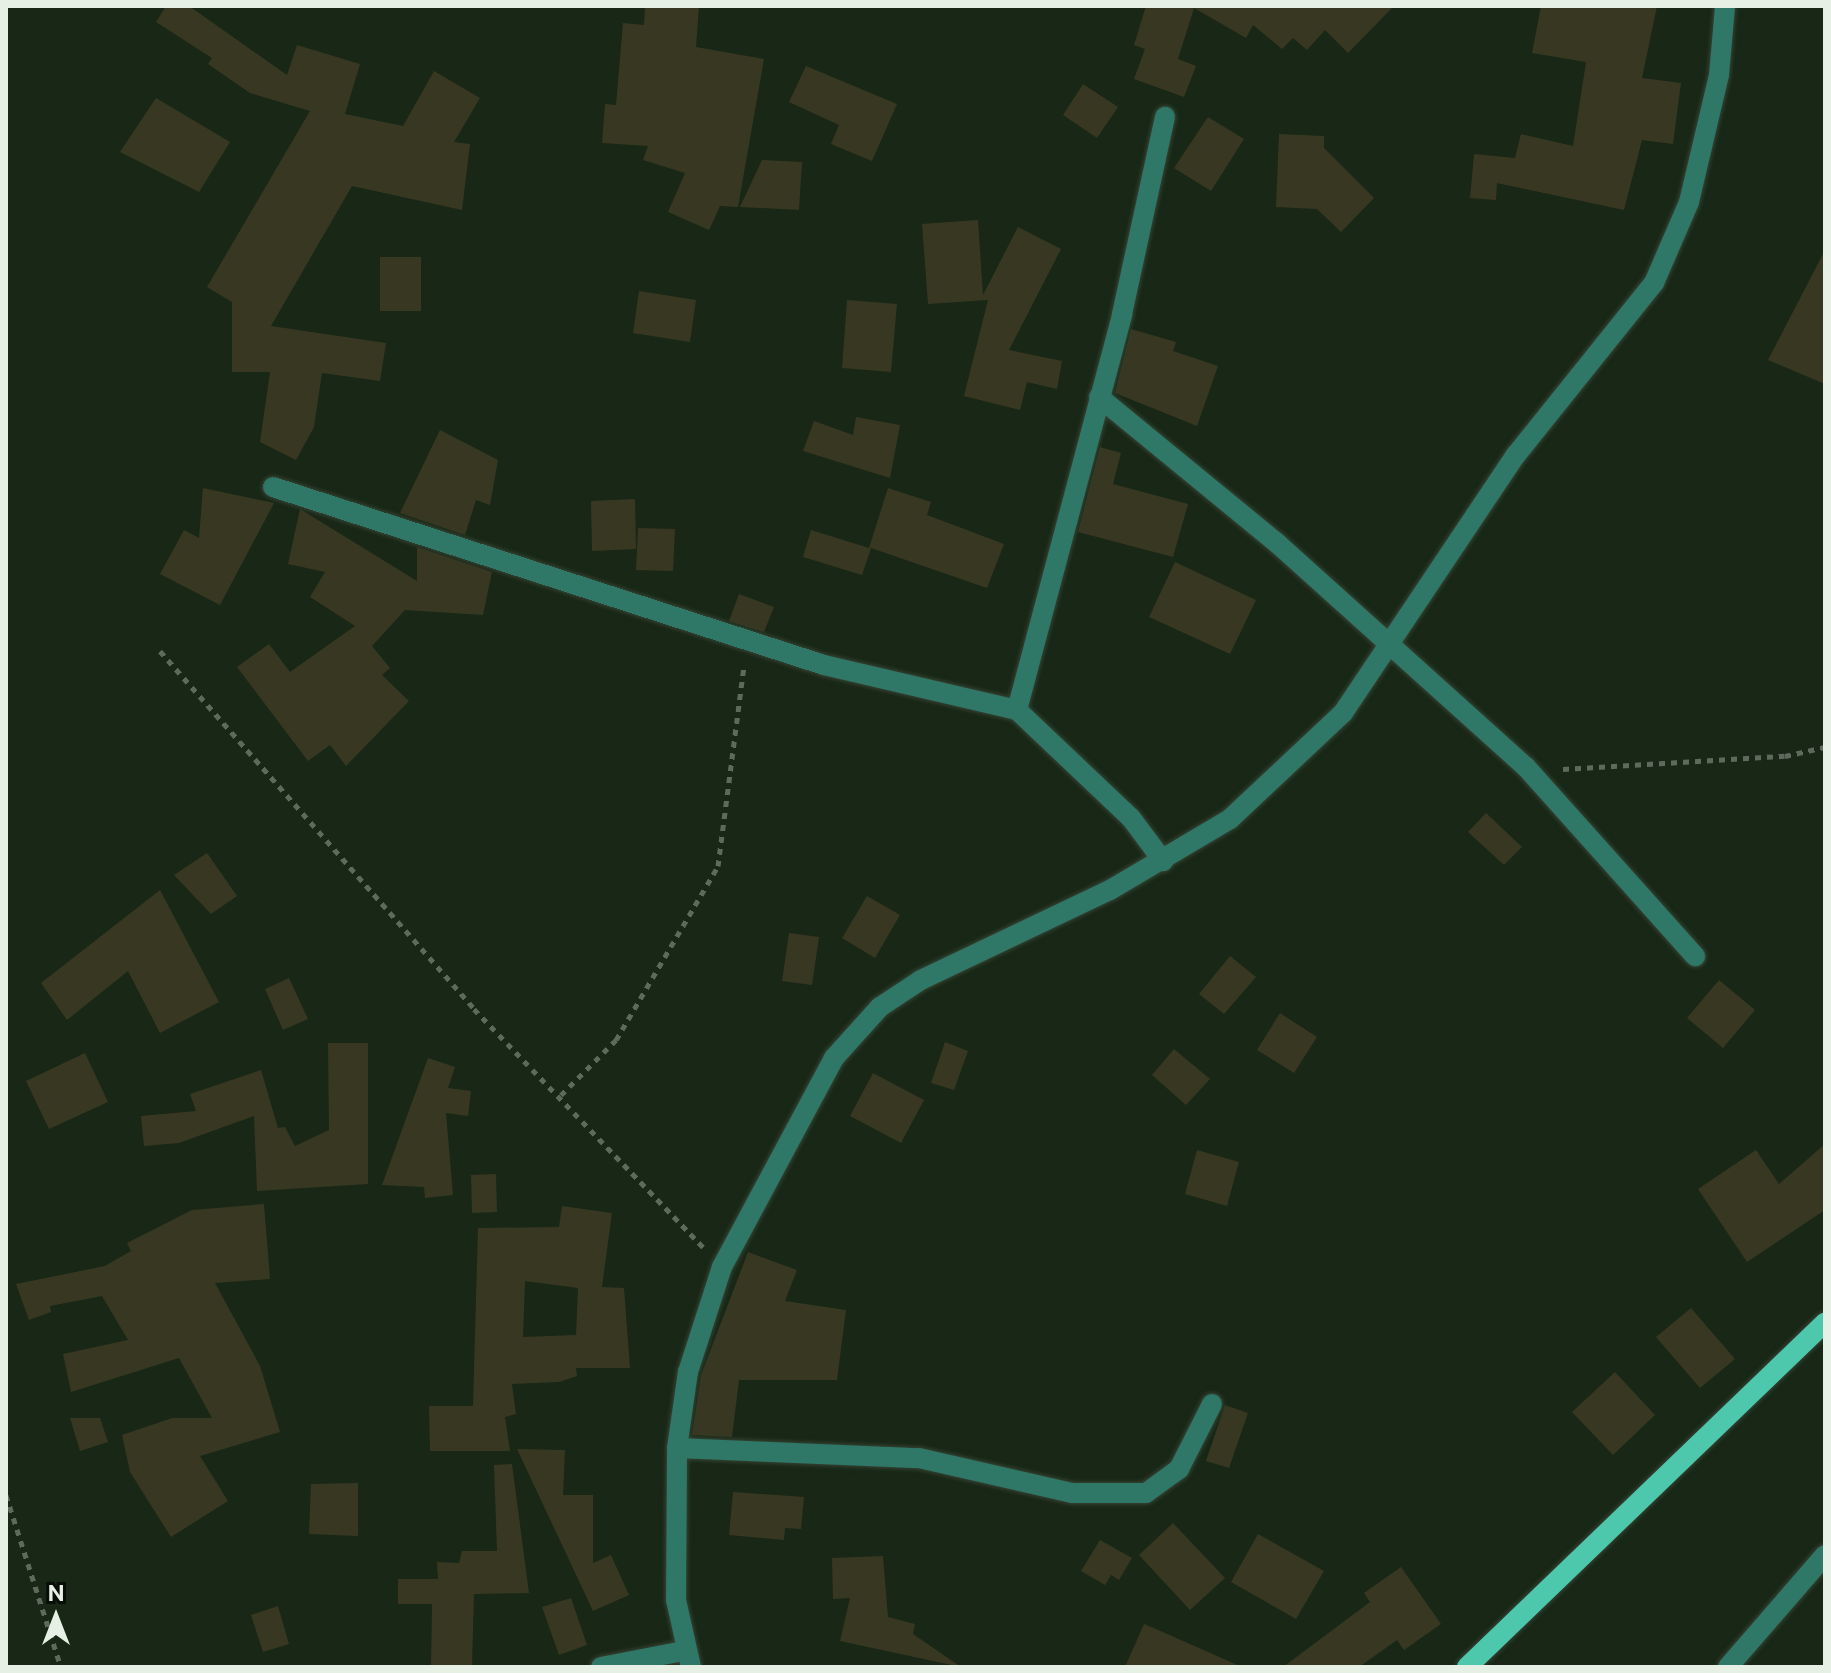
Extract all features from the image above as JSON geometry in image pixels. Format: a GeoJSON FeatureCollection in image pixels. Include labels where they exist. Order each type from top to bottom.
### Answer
{"type":"FeatureCollection","features":[{"type":"Feature","properties":{"kind":"main road"},"geometry":{"type":"LineString","coordinates":[[1467,1667],[1825,1322]]}},
{"type":"Feature","properties":{"kind":"street"},"geometry":{"type":"LineString","coordinates":[[601,1667],[687,1659],[676,1600],[677,1448],[702,1313],[722,1267],[834,1058],[880,1007],[1163,861],[1230,819],[1291,767],[1343,713],[1392,647],[1516,455],[1627,325],[1676,241],[1719,75],[1725,6]]}},
{"type":"Feature","properties":{"kind":"street"},"geometry":{"type":"LineString","coordinates":[[1017,710],[1099,397],[1165,117]]}},
{"type":"Feature","properties":{"kind":"street"},"geometry":{"type":"LineString","coordinates":[[1099,397],[1392,647],[1526,767],[1695,956]]}},
{"type":"Feature","properties":{"kind":"street"},"geometry":{"type":"LineString","coordinates":[[273,487],[751,642],[1017,710],[1131,818],[1163,861]]}},
{"type":"Feature","properties":{"kind":"street"},"geometry":{"type":"LineString","coordinates":[[677,1448],[919,1458],[1072,1493],[1146,1493],[1179,1469],[1212,1404]]}},
{"type":"Feature","properties":{"kind":"street"},"geometry":{"type":"LineString","coordinates":[[1728,1667],[1825,1555]]}},
{"type":"Feature","properties":{"kind":"path"},"geometry":{"type":"LineString","coordinates":[[561,1095],[616,1040],[718,866],[734,707],[751,642]]}},
{"type":"Feature","properties":{"kind":"path"},"geometry":{"type":"LineString","coordinates":[[160,651],[474,1009],[561,1095],[722,1267]]}},
{"type":"Feature","properties":{"kind":"path"},"geometry":{"type":"LineString","coordinates":[[1526,767],[1644,767],[1825,747]]}},
{"type":"Feature","properties":{"kind":"path"},"geometry":{"type":"LineString","coordinates":[[6,1495],[61,1667]]}},
{"type":"Feature","properties":{"kind":"building"},"geometry":{"type":"Polygon","coordinates":[[[166,6],[189,6],[287,75],[297,45],[360,64],[345,114],[403,126],[434,71],[480,98],[454,142],[470,144],[462,210],[352,186],[271,326],[386,343],[380,381],[322,373],[314,427],[296,460],[260,442],[270,372],[232,372],[232,302],[207,287],[310,111],[250,93],[208,64],[212,58],[156,22],[166,6]]]}},
{"type":"Feature","properties":{"kind":"building"},"geometry":{"type":"Polygon","coordinates":[[[645,6],[699,6],[696,47],[764,59],[738,207],[720,206],[709,230],[668,212],[685,173],[643,160],[648,146],[602,143],[605,104],[616,105],[623,23],[644,25],[645,6]]]}},
{"type":"Feature","properties":{"kind":"building"},"geometry":{"type":"Polygon","coordinates":[[[1146,6],[1394,6],[1348,53],[1325,30],[1307,50],[1293,38],[1282,49],[1253,25],[1246,38],[1194,8],[1178,59],[1196,66],[1184,97],[1134,79],[1145,49],[1134,45],[1146,6]]]}},
{"type":"Feature","properties":{"kind":"building"},"geometry":{"type":"Polygon","coordinates":[[[1541,6],[1657,6],[1642,78],[1681,83],[1673,144],[1642,140],[1624,210],[1497,183],[1496,200],[1470,198],[1474,154],[1515,158],[1521,134],[1573,146],[1586,62],[1532,53],[1541,6]]]}},
{"type":"Feature","properties":{"kind":"building"},"geometry":{"type":"Polygon","coordinates":[[[806,66],[897,104],[872,161],[831,144],[839,125],[789,102],[806,66]]]}},
{"type":"Feature","properties":{"kind":"building"},"geometry":{"type":"Polygon","coordinates":[[[1083,84],[1118,107],[1097,138],[1063,115],[1083,84]]]}},
{"type":"Feature","properties":{"kind":"building"},"geometry":{"type":"Polygon","coordinates":[[[156,98],[230,142],[199,192],[120,152],[156,98]]]}},
{"type":"Feature","properties":{"kind":"building"},"geometry":{"type":"Polygon","coordinates":[[[1208,117],[1244,139],[1211,191],[1174,168],[1208,117]]]}},
{"type":"Feature","properties":{"kind":"building"},"geometry":{"type":"Polygon","coordinates":[[[1279,134],[1324,136],[1324,148],[1374,198],[1341,232],[1317,209],[1276,207],[1279,134]]]}},
{"type":"Feature","properties":{"kind":"building"},"geometry":{"type":"Polygon","coordinates":[[[762,160],[802,162],[799,210],[740,207],[762,160]]]}},
{"type":"Feature","properties":{"kind":"building"},"geometry":{"type":"Polygon","coordinates":[[[978,220],[983,295],[1018,227],[1061,249],[1009,350],[1062,361],[1057,389],[1027,382],[1020,410],[964,396],[988,300],[928,304],[922,224],[978,220]]]}},
{"type":"Feature","properties":{"kind":"building"},"geometry":{"type":"Polygon","coordinates":[[[1825,250],[1825,384],[1768,360],[1825,250]]]}},
{"type":"Feature","properties":{"kind":"building"},"geometry":{"type":"Polygon","coordinates":[[[380,257],[421,257],[421,311],[380,311],[380,257]]]}},
{"type":"Feature","properties":{"kind":"building"},"geometry":{"type":"Polygon","coordinates":[[[639,291],[696,300],[690,342],[633,333],[639,291]]]}},
{"type":"Feature","properties":{"kind":"building"},"geometry":{"type":"Polygon","coordinates":[[[847,300],[897,304],[891,372],[842,368],[847,300]]]}},
{"type":"Feature","properties":{"kind":"building"},"geometry":{"type":"Polygon","coordinates":[[[1131,329],[1176,342],[1173,351],[1218,366],[1197,426],[1115,393],[1131,329]]]}},
{"type":"Feature","properties":{"kind":"building"},"geometry":{"type":"Polygon","coordinates":[[[856,417],[900,425],[890,478],[803,451],[814,421],[853,435],[856,417]]]}},
{"type":"Feature","properties":{"kind":"building"},"geometry":{"type":"Polygon","coordinates":[[[440,430],[498,460],[490,505],[476,500],[465,535],[400,513],[440,430]]]}},
{"type":"Feature","properties":{"kind":"building"},"geometry":{"type":"Polygon","coordinates":[[[1100,447],[1121,453],[1113,484],[1188,504],[1173,557],[1078,532],[1100,447]]]}},
{"type":"Feature","properties":{"kind":"building"},"geometry":{"type":"Polygon","coordinates":[[[203,488],[274,503],[220,605],[160,574],[184,530],[199,538],[203,488]]]}},
{"type":"Feature","properties":{"kind":"building"},"geometry":{"type":"Polygon","coordinates":[[[888,488],[931,502],[927,515],[1004,544],[987,588],[871,548],[862,575],[803,557],[811,530],[869,548],[888,488]]]}},
{"type":"Feature","properties":{"kind":"building"},"geometry":{"type":"Polygon","coordinates":[[[635,499],[636,549],[592,551],[591,501],[635,499]]]}},
{"type":"Feature","properties":{"kind":"building"},"geometry":{"type":"Polygon","coordinates":[[[300,509],[417,581],[417,547],[492,572],[483,615],[405,610],[372,646],[390,668],[382,675],[409,701],[346,766],[330,745],[308,761],[237,667],[269,644],[290,672],[355,626],[310,597],[325,572],[288,564],[300,509]]]}},
{"type":"Feature","properties":{"kind":"building"},"geometry":{"type":"Polygon","coordinates":[[[638,528],[675,529],[673,571],[636,570],[638,528]]]}},
{"type":"Feature","properties":{"kind":"building"},"geometry":{"type":"Polygon","coordinates":[[[1175,562],[1256,600],[1230,654],[1149,617],[1175,562]]]}},
{"type":"Feature","properties":{"kind":"building"},"geometry":{"type":"Polygon","coordinates":[[[739,594],[774,607],[764,632],[729,621],[739,594]]]}},
{"type":"Feature","properties":{"kind":"building"},"geometry":{"type":"Polygon","coordinates":[[[1486,813],[1522,847],[1504,865],[1468,832],[1486,813]]]}},
{"type":"Feature","properties":{"kind":"building"},"geometry":{"type":"Polygon","coordinates":[[[207,853],[237,896],[211,914],[174,875],[207,853]]]}},
{"type":"Feature","properties":{"kind":"building"},"geometry":{"type":"Polygon","coordinates":[[[160,890],[219,1002],[160,1033],[128,971],[67,1020],[41,983],[160,890]]]}},
{"type":"Feature","properties":{"kind":"building"},"geometry":{"type":"Polygon","coordinates":[[[867,896],[900,915],[875,958],[842,938],[867,896]]]}},
{"type":"Feature","properties":{"kind":"building"},"geometry":{"type":"Polygon","coordinates":[[[789,933],[819,937],[812,985],[782,981],[789,933]]]}},
{"type":"Feature","properties":{"kind":"building"},"geometry":{"type":"Polygon","coordinates":[[[1230,956],[1256,977],[1224,1014],[1199,994],[1230,956]]]}},
{"type":"Feature","properties":{"kind":"building"},"geometry":{"type":"Polygon","coordinates":[[[289,978],[308,1019],[283,1030],[265,989],[289,978]]]}},
{"type":"Feature","properties":{"kind":"building"},"geometry":{"type":"Polygon","coordinates":[[[1719,980],[1755,1010],[1723,1048],[1687,1018],[1719,980]]]}},
{"type":"Feature","properties":{"kind":"building"},"geometry":{"type":"Polygon","coordinates":[[[1280,1013],[1317,1037],[1294,1073],[1257,1050],[1280,1013]]]}},
{"type":"Feature","properties":{"kind":"building"},"geometry":{"type":"Polygon","coordinates":[[[945,1042],[968,1051],[954,1090],[931,1083],[945,1042]]]}},
{"type":"Feature","properties":{"kind":"building"},"geometry":{"type":"Polygon","coordinates":[[[328,1043],[368,1043],[368,1184],[257,1191],[254,1116],[179,1143],[144,1146],[141,1116],[196,1111],[190,1094],[261,1070],[278,1128],[285,1127],[295,1146],[329,1130],[328,1043]]]}},
{"type":"Feature","properties":{"kind":"building"},"geometry":{"type":"Polygon","coordinates":[[[1174,1049],[1210,1079],[1186,1105],[1152,1075],[1174,1049]]]}},
{"type":"Feature","properties":{"kind":"building"},"geometry":{"type":"Polygon","coordinates":[[[85,1053],[108,1102],[49,1129],[26,1081],[85,1053]]]}},
{"type":"Feature","properties":{"kind":"building"},"geometry":{"type":"Polygon","coordinates":[[[428,1058],[455,1067],[448,1088],[471,1091],[468,1116],[446,1113],[453,1195],[425,1198],[424,1187],[382,1185],[428,1058]]]}},
{"type":"Feature","properties":{"kind":"building"},"geometry":{"type":"Polygon","coordinates":[[[873,1073],[924,1100],[901,1143],[850,1116],[873,1073]]]}},
{"type":"Feature","properties":{"kind":"building"},"geometry":{"type":"Polygon","coordinates":[[[1825,1144],[1825,1210],[1747,1262],[1698,1189],[1756,1150],[1779,1184],[1825,1144]]]}},
{"type":"Feature","properties":{"kind":"building"},"geometry":{"type":"Polygon","coordinates":[[[1197,1150],[1239,1162],[1227,1206],[1185,1194],[1197,1150]]]}},
{"type":"Feature","properties":{"kind":"building"},"geometry":{"type":"Polygon","coordinates":[[[496,1174],[497,1212],[472,1213],[471,1175],[496,1174]]]}},
{"type":"Feature","properties":{"kind":"building"},"geometry":{"type":"Polygon","coordinates":[[[264,1204],[270,1279],[215,1283],[260,1366],[280,1432],[200,1456],[228,1501],[171,1537],[130,1472],[122,1435],[172,1418],[212,1418],[179,1358],[71,1392],[63,1354],[128,1340],[102,1296],[50,1306],[51,1312],[29,1320],[16,1284],[105,1266],[131,1251],[127,1243],[192,1210],[264,1204]]]}},
{"type":"Feature","properties":{"kind":"building"},"geometry":{"type":"Polygon","coordinates":[[[562,1206],[612,1213],[602,1287],[624,1288],[630,1368],[576,1368],[577,1376],[559,1382],[512,1384],[516,1414],[505,1417],[510,1451],[430,1451],[429,1406],[473,1406],[478,1228],[559,1227],[562,1206]],[[525,1281],[523,1337],[576,1335],[578,1288],[525,1281]]]}},
{"type":"Feature","properties":{"kind":"building"},"geometry":{"type":"Polygon","coordinates":[[[748,1252],[797,1270],[785,1301],[846,1310],[837,1380],[739,1380],[732,1437],[692,1435],[701,1375],[748,1252]]]}},
{"type":"Feature","properties":{"kind":"building"},"geometry":{"type":"Polygon","coordinates":[[[1691,1308],[1735,1359],[1700,1388],[1656,1337],[1691,1308]]]}},
{"type":"Feature","properties":{"kind":"building"},"geometry":{"type":"Polygon","coordinates":[[[1615,1372],[1655,1415],[1613,1455],[1572,1412],[1615,1372]]]}},
{"type":"Feature","properties":{"kind":"building"},"geometry":{"type":"Polygon","coordinates":[[[1225,1405],[1248,1413],[1229,1468],[1206,1461],[1225,1405]]]}},
{"type":"Feature","properties":{"kind":"building"},"geometry":{"type":"Polygon","coordinates":[[[70,1418],[100,1418],[108,1442],[80,1451],[70,1418]]]}},
{"type":"Feature","properties":{"kind":"building"},"geometry":{"type":"Polygon","coordinates":[[[517,1449],[565,1450],[563,1495],[593,1495],[593,1563],[611,1555],[629,1595],[593,1611],[517,1449]]]}},
{"type":"Feature","properties":{"kind":"building"},"geometry":{"type":"Polygon","coordinates":[[[512,1464],[529,1593],[474,1594],[472,1667],[431,1667],[432,1604],[398,1604],[398,1579],[438,1579],[437,1562],[459,1563],[462,1551],[497,1551],[494,1465],[512,1464]]]}},
{"type":"Feature","properties":{"kind":"building"},"geometry":{"type":"Polygon","coordinates":[[[358,1483],[358,1536],[309,1534],[311,1484],[358,1483]]]}},
{"type":"Feature","properties":{"kind":"building"},"geometry":{"type":"Polygon","coordinates":[[[733,1492],[804,1497],[801,1529],[785,1528],[784,1540],[729,1535],[733,1492]]]}},
{"type":"Feature","properties":{"kind":"building"},"geometry":{"type":"Polygon","coordinates":[[[1173,1523],[1225,1578],[1190,1610],[1139,1555],[1173,1523]]]}},
{"type":"Feature","properties":{"kind":"building"},"geometry":{"type":"Polygon","coordinates":[[[1258,1534],[1324,1571],[1296,1619],[1231,1582],[1258,1534]]]}},
{"type":"Feature","properties":{"kind":"building"},"geometry":{"type":"Polygon","coordinates":[[[1100,1540],[1132,1558],[1119,1580],[1111,1575],[1105,1585],[1081,1571],[1100,1540]]]}},
{"type":"Feature","properties":{"kind":"building"},"geometry":{"type":"Polygon","coordinates":[[[883,1556],[888,1617],[915,1624],[913,1634],[961,1667],[840,1641],[850,1598],[833,1599],[832,1558],[883,1556]]]}},
{"type":"Feature","properties":{"kind":"building"},"geometry":{"type":"Polygon","coordinates":[[[1401,1567],[1441,1624],[1404,1650],[1397,1640],[1359,1667],[1283,1667],[1370,1602],[1364,1593],[1401,1567]]]}},
{"type":"Feature","properties":{"kind":"building"},"geometry":{"type":"Polygon","coordinates":[[[571,1598],[587,1645],[559,1655],[542,1607],[571,1598]]]}},
{"type":"Feature","properties":{"kind":"building"},"geometry":{"type":"Polygon","coordinates":[[[278,1606],[289,1644],[263,1652],[251,1615],[278,1606]]]}},
{"type":"Feature","properties":{"kind":"building"},"geometry":{"type":"Polygon","coordinates":[[[1144,1624],[1165,1633],[1242,1667],[1125,1667],[1144,1624]]]}}]}
